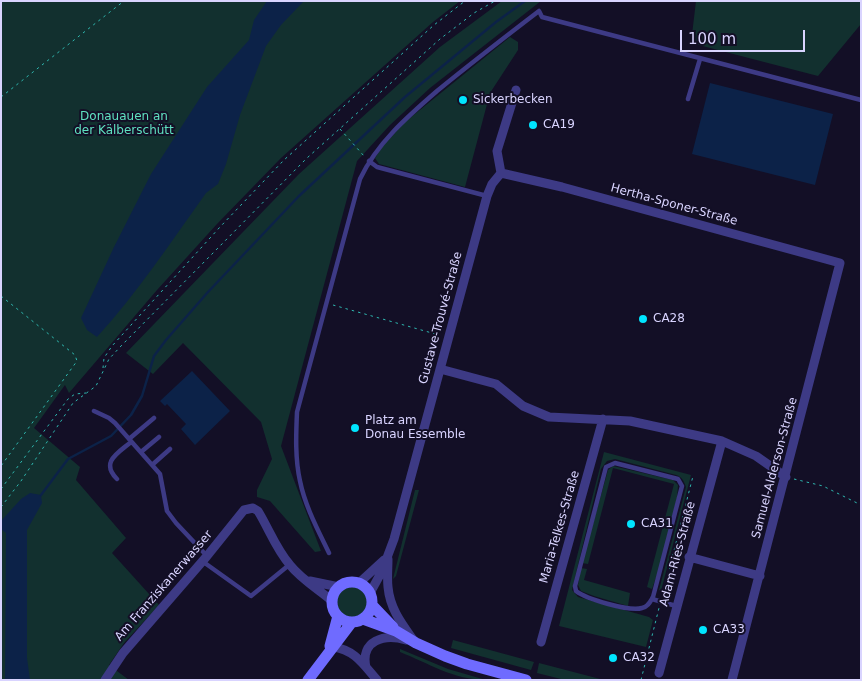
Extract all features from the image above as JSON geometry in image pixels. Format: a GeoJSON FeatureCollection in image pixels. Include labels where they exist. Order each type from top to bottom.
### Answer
{"type":"FeatureCollection","features":[{"type":"Feature","properties":{"kind":"street"},"geometry":{"type":"LineString","coordinates":[[501,173],[497,151],[516,90]]}},
{"type":"Feature","properties":{"kind":"street","name":"Gustave-Trouvé-Straße"},"geometry":{"type":"LineString","coordinates":[[370,593],[394,539],[487,196],[492,184],[501,173]]}},
{"type":"Feature","properties":{"kind":"street","name":"Hertha-Sponer-Straße"},"geometry":{"type":"LineString","coordinates":[[501,173],[562,187],[840,263]]}},
{"type":"Feature","properties":{"kind":"street","name":"Samuel-Alderson-Straße"},"geometry":{"type":"LineString","coordinates":[[732,680],[840,263]]}},
{"type":"Feature","properties":{"kind":"street"},"geometry":{"type":"LineString","coordinates":[[440,368],[496,384],[523,406],[549,417],[630,421],[722,442],[756,456],[786,477]]}},
{"type":"Feature","properties":{"kind":"street","name":"Maria-Telkes-Straße"},"geometry":{"type":"LineString","coordinates":[[541,642],[603,419]]}},
{"type":"Feature","properties":{"kind":"street","name":"Adam-Ries-Straße"},"geometry":{"type":"LineString","coordinates":[[659,673],[689,557],[722,442]]}},
{"type":"Feature","properties":{"kind":"street","name":"Am Franziskanerwasser"},"geometry":{"type":"LineString","coordinates":[[105,680],[123,652],[244,510],[253,508],[258,511],[276,546],[289,565]]}},
{"type":"Feature","properties":{"kind":"street","name":"Gustave-Trouvé-Straße"},"geometry":{"type":"LineString","coordinates":[[359,583],[387,556]]}},
{"type":"Feature","properties":{"kind":"street","name":"Gustave-Trouvé-Straße"},"geometry":{"type":"LineString","coordinates":[[387,556],[390,602],[401,623],[416,643]]}},
{"type":"Feature","properties":{"kind":"street"},"geometry":{"type":"LineString","coordinates":[[689,557],[760,576]]}},
{"type":"Feature","properties":{"kind":"street"},"geometry":{"type":"LineString","coordinates":[[289,565],[332,601]]}},
{"type":"Feature","properties":{"kind":"street"},"geometry":{"type":"LineString","coordinates":[[308,581],[338,587]]}},
{"type":"Feature","properties":{"kind":"street"},"geometry":{"type":"LineString","coordinates":[[325,656],[332,641],[338,616],[332,601],[333,596],[338,587],[348,582],[363,585],[370,593],[372,605],[396,630],[416,643]]}},
{"type":"Feature","properties":{"kind":"street"},"geometry":{"type":"LineString","coordinates":[[308,680],[325,656],[357,620],[367,615],[372,605]]}},
{"type":"Feature","properties":{"kind":"street"},"geometry":{"type":"LineString","coordinates":[[338,616],[396,630]]}},
{"type":"Feature","properties":{"kind":"street"},"geometry":{"type":"LineString","coordinates":[[366,667],[364,654],[368,648],[378,640],[394,637],[416,643],[454,660],[526,680]]}},
{"type":"Feature","properties":{"kind":"street"},"geometry":{"type":"LineString","coordinates":[[333,647],[348,650],[377,680]]}},
{"type":"Feature","properties":{"kind":"lane"},"geometry":{"type":"LineString","coordinates":[[329,553],[315,524],[300,481],[296,438],[298,412],[360,179],[369,161],[404,120],[453,78],[539,11],[542,17],[861,100]]}},
{"type":"Feature","properties":{"kind":"lane"},"geometry":{"type":"LineString","coordinates":[[688,99],[700,59]]}},
{"type":"Feature","properties":{"kind":"lane"},"geometry":{"type":"LineString","coordinates":[[369,161],[377,167],[487,196]]}},
{"type":"Feature","properties":{"kind":"lane"},"geometry":{"type":"LineString","coordinates":[[94,411],[115,423],[160,474],[167,511],[176,524],[205,558],[251,596],[289,565]]}},
{"type":"Feature","properties":{"kind":"lane"},"geometry":{"type":"LineString","coordinates":[[116,479],[110,473],[109,466],[112,459],[154,418]]}},
{"type":"Feature","properties":{"kind":"lane"},"geometry":{"type":"LineString","coordinates":[[141,452],[159,438]]}},
{"type":"Feature","properties":{"kind":"lane"},"geometry":{"type":"LineString","coordinates":[[152,465],[170,449]]}},
{"type":"Feature","properties":{"kind":"lane"},"geometry":{"type":"LineString","coordinates":[[615,462],[678,479],[682,486],[652,598],[649,604],[642,608],[628,608],[581,595],[576,591],[575,586],[606,467],[615,462]]}},
{"type":"Feature","properties":{"kind":"lane"},"geometry":{"type":"LineString","coordinates":[[652,598],[676,606]]}},
{"type":"Feature","properties":{"kind":"path"},"geometry":{"type":"LineString","coordinates":[[1,97],[124,1]]}},
{"type":"Feature","properties":{"kind":"path"},"geometry":{"type":"LineString","coordinates":[[103,368],[104,358],[112,346],[284,160],[434,25],[465,1]]}},
{"type":"Feature","properties":{"kind":"path"},"geometry":{"type":"LineString","coordinates":[[1,506],[73,403],[96,386],[103,368],[109,359],[156,310],[307,158],[440,39],[474,13],[495,1]]}},
{"type":"Feature","properties":{"kind":"path"},"geometry":{"type":"LineString","coordinates":[[340,128],[369,161]]}},
{"type":"Feature","properties":{"kind":"path"},"geometry":{"type":"LineString","coordinates":[[1,296],[75,355],[77,361],[1,466]]}},
{"type":"Feature","properties":{"kind":"path"},"geometry":{"type":"LineString","coordinates":[[327,303],[448,338]]}},
{"type":"Feature","properties":{"kind":"path"},"geometry":{"type":"LineString","coordinates":[[1,489],[68,399],[75,394],[87,393]]}},
{"type":"Feature","properties":{"kind":"path"},"geometry":{"type":"LineString","coordinates":[[641,680],[693,476]]}},
{"type":"Feature","properties":{"kind":"path"},"geometry":{"type":"LineString","coordinates":[[786,477],[823,486],[861,505]]}},
{"type":"Feature","properties":{"kind":"green space","name":"Donauauen an der Kälberschütt"},"geometry":{"type":"Polygon","coordinates":[[[1,1],[460,1],[433,22],[281,158],[157,290],[69,393],[65,385],[34,428],[80,467],[76,480],[126,538],[112,553],[159,605],[124,643],[109,665],[129,680],[1,680],[1,1]]]}},
{"type":"Feature","properties":{"kind":"green space"},"geometry":{"type":"Polygon","coordinates":[[[502,1],[541,1],[430,88],[390,125],[357,161],[281,446],[321,551],[315,552],[270,501],[257,497],[257,490],[272,459],[261,422],[183,343],[153,374],[126,353],[299,174],[440,47],[502,1]]]}},
{"type":"Feature","properties":{"kind":"green space"},"geometry":{"type":"Polygon","coordinates":[[[696,1],[861,1],[861,24],[818,76],[691,43],[696,1]]]}},
{"type":"Feature","properties":{"kind":"green space"},"geometry":{"type":"Polygon","coordinates":[[[510,37],[518,42],[518,50],[490,93],[465,187],[379,164],[375,158],[382,147],[405,122],[510,37]]]}},
{"type":"Feature","properties":{"kind":"green space"},"geometry":{"type":"Polygon","coordinates":[[[604,452],[691,475],[661,591],[659,590],[686,487],[681,478],[676,475],[615,459],[607,461],[601,469],[572,590],[578,597],[649,617],[653,620],[646,647],[559,626],[604,452]]]}},
{"type":"Feature","properties":{"kind":"green space"},"geometry":{"type":"Polygon","coordinates":[[[613,466],[673,480],[678,485],[677,498],[652,589],[647,587],[674,484],[613,468],[588,564],[582,563],[608,470],[613,466]]]}},
{"type":"Feature","properties":{"kind":"green space"},"geometry":{"type":"Polygon","coordinates":[[[415,490],[419,490],[396,576],[393,579],[415,490]]]}},
{"type":"Feature","properties":{"kind":"green space"},"geometry":{"type":"Polygon","coordinates":[[[581,568],[587,569],[584,580],[630,593],[628,606],[581,591],[578,585],[581,568]]]}},
{"type":"Feature","properties":{"kind":"green space"},"geometry":{"type":"Polygon","coordinates":[[[352,587],[363,591],[367,602],[363,613],[352,617],[341,613],[337,602],[341,591],[352,587]]]}},
{"type":"Feature","properties":{"kind":"green space"},"geometry":{"type":"Polygon","coordinates":[[[453,640],[534,662],[531,670],[451,648],[453,640]]]}},
{"type":"Feature","properties":{"kind":"green space"},"geometry":{"type":"Polygon","coordinates":[[[400,649],[448,669],[486,680],[452,674],[400,652],[400,649]]]}},
{"type":"Feature","properties":{"kind":"green space"},"geometry":{"type":"Polygon","coordinates":[[[539,663],[604,680],[565,680],[537,673],[539,663]]]}},
{"type":"Feature","properties":{"kind":"water"},"geometry":{"type":"Polygon","coordinates":[[[267,1],[304,1],[281,25],[266,46],[240,115],[226,164],[218,184],[206,193],[140,285],[97,337],[87,330],[81,318],[114,247],[151,174],[207,87],[249,40],[254,20],[267,1]]]}},
{"type":"Feature","properties":{"kind":"water"},"geometry":{"type":"Polygon","coordinates":[[[710,83],[833,114],[815,185],[692,154],[710,83]]]}},
{"type":"Feature","properties":{"kind":"water"},"geometry":{"type":"Polygon","coordinates":[[[192,371],[230,411],[195,445],[181,429],[186,424],[167,404],[165,406],[160,401],[192,371]]]}},
{"type":"Feature","properties":{"kind":"water"},"geometry":{"type":"Polygon","coordinates":[[[30,493],[41,495],[42,503],[27,530],[27,658],[30,680],[5,680],[6,533],[1,529],[1,521],[21,499],[30,493]]]}},
{"type":"Feature","properties":{"kind":"waterway"},"geometry":{"type":"LineString","coordinates":[[41,495],[68,459],[111,436],[131,415],[142,396],[154,356],[166,340],[208,292],[299,196],[405,97],[496,22],[525,1]]}},
{"type":"Feature","properties":{"kind":"place","name":"Sickerbecken"},"geometry":{"type":"Point","coordinates":[463,100]}},
{"type":"Feature","properties":{"kind":"place","name":"CA19"},"geometry":{"type":"Point","coordinates":[533,125]}},
{"type":"Feature","properties":{"kind":"place","name":"CA28"},"geometry":{"type":"Point","coordinates":[643,319]}},
{"type":"Feature","properties":{"kind":"place","name":"Platz am Donau Essemble"},"geometry":{"type":"Point","coordinates":[355,428]}},
{"type":"Feature","properties":{"kind":"place","name":"CA31"},"geometry":{"type":"Point","coordinates":[631,524]}},
{"type":"Feature","properties":{"kind":"place","name":"CA33"},"geometry":{"type":"Point","coordinates":[703,630]}},
{"type":"Feature","properties":{"kind":"place","name":"CA32"},"geometry":{"type":"Point","coordinates":[613,658]}}]}
